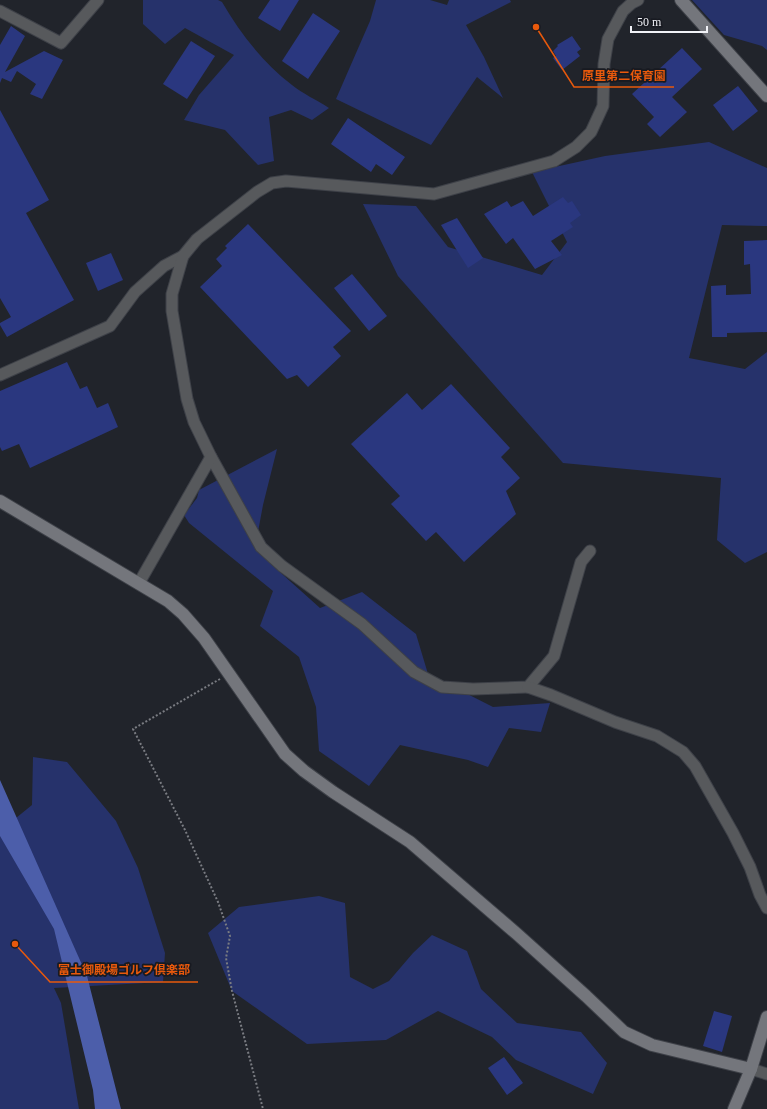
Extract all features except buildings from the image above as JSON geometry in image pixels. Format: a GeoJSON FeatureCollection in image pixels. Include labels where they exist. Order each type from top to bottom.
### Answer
{"type":"FeatureCollection","features":[{"type":"Feature","properties":{"kind":"street"},"geometry":{"type":"LineString","coordinates":[[0,11],[61,43],[98,0]]}},
{"type":"Feature","properties":{"kind":"street"},"geometry":{"type":"LineString","coordinates":[[0,375],[110,326],[135,292],[164,266],[183,256],[197,239],[257,192],[272,183],[286,181],[434,194],[554,161],[576,147],[591,132],[603,106],[604,64],[608,39],[622,11],[638,0]]}},
{"type":"Feature","properties":{"kind":"street"},"geometry":{"type":"LineString","coordinates":[[681,0],[767,96]]}},
{"type":"Feature","properties":{"kind":"street"},"geometry":{"type":"LineString","coordinates":[[183,256],[172,294],[172,311],[187,400],[194,422],[211,457],[261,547],[282,566],[362,624],[414,672],[442,687],[473,689],[528,687],[615,722],[657,736],[683,752],[695,766],[733,833],[750,867],[760,895],[767,908]]}},
{"type":"Feature","properties":{"kind":"street"},"geometry":{"type":"LineString","coordinates":[[139,583],[211,457]]}},
{"type":"Feature","properties":{"kind":"street"},"geometry":{"type":"LineString","coordinates":[[0,501],[168,601],[183,614],[204,638],[285,754],[304,771],[333,792],[410,842],[551,965],[624,1032],[652,1045],[767,1074]]}},
{"type":"Feature","properties":{"kind":"street"},"geometry":{"type":"LineString","coordinates":[[528,687],[554,656],[581,562],[590,551]]}},
{"type":"Feature","properties":{"kind":"street"},"geometry":{"type":"LineString","coordinates":[[734,1109],[751,1069],[767,1017]]}},
{"type":"Feature","properties":{"kind":"path"},"geometry":{"type":"LineString","coordinates":[[230,674],[133,729],[188,837],[218,902],[230,936],[226,958],[229,978],[263,1109]]}},
{"type":"Feature","properties":{"kind":"shaded area"},"geometry":{"type":"Polygon","coordinates":[[[143,0],[218,0],[222,2],[244,36],[271,67],[296,88],[329,108],[312,120],[291,110],[269,117],[274,161],[258,165],[225,130],[184,120],[199,95],[234,55],[185,28],[165,44],[143,24],[143,0]]]}},
{"type":"Feature","properties":{"kind":"shaded area"},"geometry":{"type":"Polygon","coordinates":[[[376,0],[430,0],[447,5],[449,0],[510,0],[511,2],[466,25],[484,57],[503,98],[477,77],[431,145],[336,99],[370,21],[376,0]]]}},
{"type":"Feature","properties":{"kind":"shaded area"},"geometry":{"type":"Polygon","coordinates":[[[692,0],[767,0],[767,50],[762,46],[724,35],[692,0]]]}},
{"type":"Feature","properties":{"kind":"shaded area"},"geometry":{"type":"Polygon","coordinates":[[[709,142],[767,168],[767,226],[722,225],[689,358],[745,369],[767,352],[767,552],[745,563],[717,540],[721,478],[563,463],[398,276],[363,204],[416,206],[448,247],[542,275],[567,242],[532,172],[605,156],[709,142]]]}},
{"type":"Feature","properties":{"kind":"shaded area"},"geometry":{"type":"Polygon","coordinates":[[[277,449],[263,505],[255,548],[320,608],[362,592],[416,634],[428,674],[493,707],[550,703],[541,732],[509,728],[488,767],[468,760],[400,745],[369,786],[319,751],[316,707],[299,657],[260,626],[273,591],[189,523],[184,515],[197,498],[199,490],[277,449]]]}},
{"type":"Feature","properties":{"kind":"shaded area"},"geometry":{"type":"Polygon","coordinates":[[[33,757],[67,762],[116,821],[138,868],[165,953],[163,982],[54,988],[61,1003],[79,1109],[0,1109],[0,831],[32,805],[33,757]]]}},
{"type":"Feature","properties":{"kind":"shaded area"},"geometry":{"type":"Polygon","coordinates":[[[0,780],[87,976],[121,1109],[95,1109],[93,1090],[54,929],[0,836],[0,780]]]}},
{"type":"Feature","properties":{"kind":"shaded area"},"geometry":{"type":"Polygon","coordinates":[[[319,896],[345,903],[350,977],[373,989],[389,981],[413,953],[432,935],[467,951],[481,989],[517,1023],[581,1032],[607,1063],[593,1094],[516,1060],[492,1037],[438,1011],[386,1040],[307,1044],[232,991],[208,933],[239,907],[319,896]]]}},
{"type":"Feature","properties":{"kind":"place","name":"原里第二保育園"},"geometry":{"type":"Point","coordinates":[536,27]}},
{"type":"Feature","properties":{"kind":"place","name":"富士御殿場ゴルフ倶楽部"},"geometry":{"type":"Point","coordinates":[15,944]}}]}
